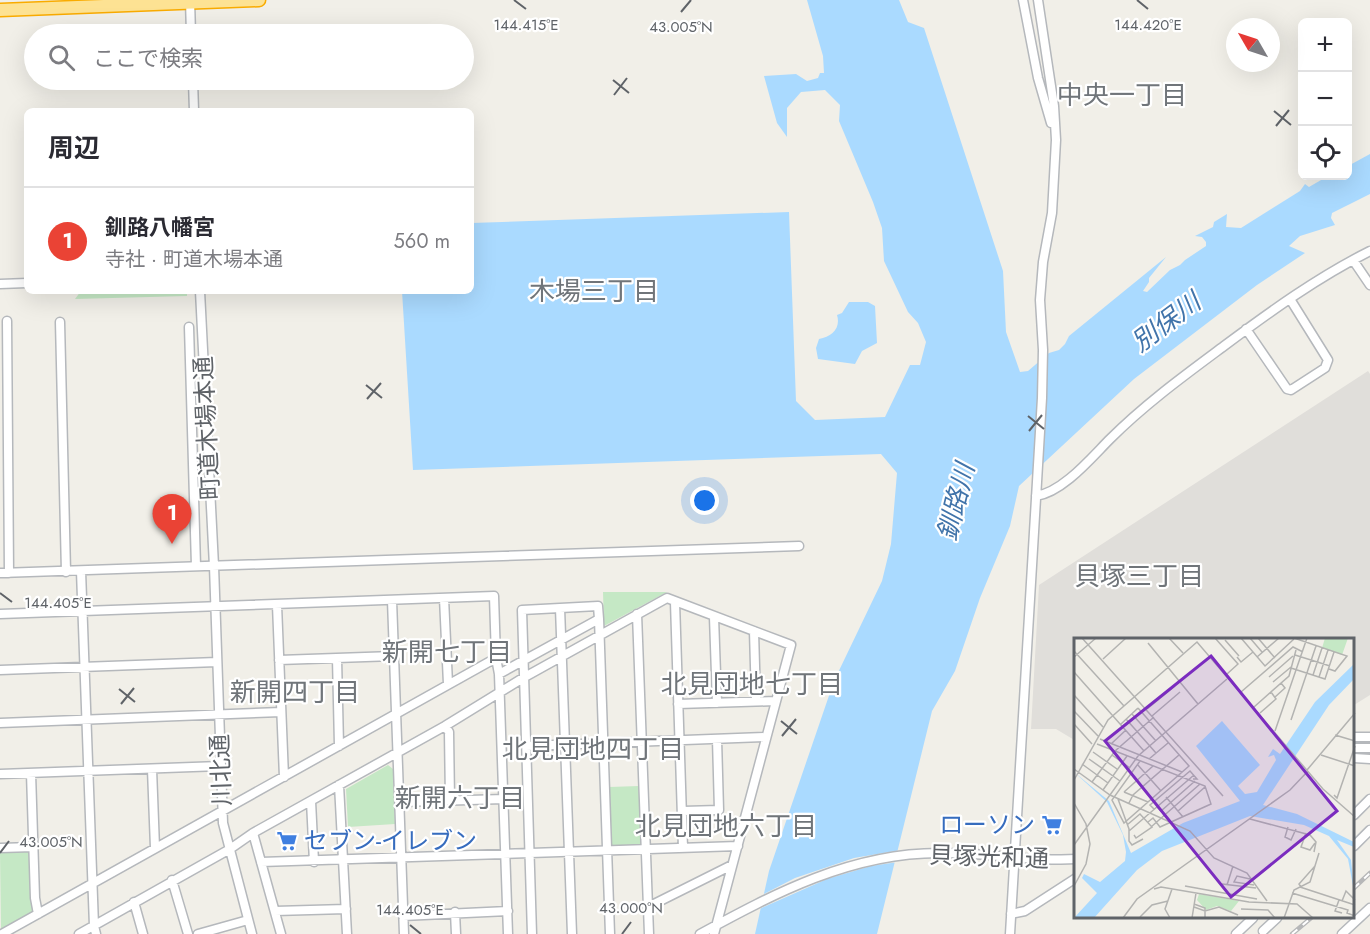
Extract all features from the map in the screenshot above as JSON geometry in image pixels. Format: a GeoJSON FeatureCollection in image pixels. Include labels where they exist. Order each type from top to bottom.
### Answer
{"type":"FeatureCollection","features":[{"type":"Feature","properties":{"kind":"highway"},"geometry":{"type":"LineString","coordinates":[[0,10],[259,0]]}},
{"type":"Feature","properties":{"kind":"street"},"geometry":{"type":"LineString","coordinates":[[1023,0],[1038,78],[1056,140]]}},
{"type":"Feature","properties":{"kind":"street"},"geometry":{"type":"LineString","coordinates":[[1010,934],[1043,350],[1040,300],[1043,262],[1053,213],[1056,140],[1054,106],[1038,0]]}},
{"type":"Feature","properties":{"kind":"street"},"geometry":{"type":"LineString","coordinates":[[190,2],[191,24]]}},
{"type":"Feature","properties":{"kind":"street"},"geometry":{"type":"LineString","coordinates":[[193,90],[194,108]]}},
{"type":"Feature","properties":{"kind":"street"},"geometry":{"type":"LineString","coordinates":[[1036,496],[1057,489],[1116,433],[1174,383],[1246,329],[1290,299],[1370,251]]}},
{"type":"Feature","properties":{"kind":"street"},"geometry":{"type":"LineString","coordinates":[[1353,260],[1370,285]]}},
{"type":"Feature","properties":{"kind":"street"},"geometry":{"type":"LineString","coordinates":[[0,284],[24,283]]}},
{"type":"Feature","properties":{"kind":"street","name":"町道木場本通"},"geometry":{"type":"LineString","coordinates":[[200,294],[214,566]]}},
{"type":"Feature","properties":{"kind":"street"},"geometry":{"type":"LineString","coordinates":[[1246,329],[1287,389],[1291,390],[1325,368],[1328,360],[1290,299]]}},
{"type":"Feature","properties":{"kind":"street"},"geometry":{"type":"LineString","coordinates":[[7,321],[5,573],[799,546]]}},
{"type":"Feature","properties":{"kind":"street"},"geometry":{"type":"LineString","coordinates":[[60,322],[66,572]]}},
{"type":"Feature","properties":{"kind":"street"},"geometry":{"type":"LineString","coordinates":[[189,327],[196,566]]}},
{"type":"Feature","properties":{"kind":"street","name":"川北通"},"geometry":{"type":"LineString","coordinates":[[214,566],[223,823],[252,934]]}},
{"type":"Feature","properties":{"kind":"street"},"geometry":{"type":"LineString","coordinates":[[81,570],[95,930]]}},
{"type":"Feature","properties":{"kind":"street"},"geometry":{"type":"LineString","coordinates":[[0,614],[494,596],[496,658],[500,693],[508,934]]}},
{"type":"Feature","properties":{"kind":"street"},"geometry":{"type":"LineString","coordinates":[[444,598],[448,684]]}},
{"type":"Feature","properties":{"kind":"street"},"geometry":{"type":"LineString","coordinates":[[79,934],[95,930],[134,902],[445,726],[600,634],[667,598],[791,645],[715,929],[700,934]]}},
{"type":"Feature","properties":{"kind":"street"},"geometry":{"type":"LineString","coordinates":[[392,600],[404,934]]}},
{"type":"Feature","properties":{"kind":"street"},"geometry":{"type":"LineString","coordinates":[[675,602],[683,848]]}},
{"type":"Feature","properties":{"kind":"street"},"geometry":{"type":"LineString","coordinates":[[277,605],[284,777]]}},
{"type":"Feature","properties":{"kind":"street"},"geometry":{"type":"LineString","coordinates":[[532,934],[522,610],[598,606],[610,934]]}},
{"type":"Feature","properties":{"kind":"street"},"geometry":{"type":"LineString","coordinates":[[560,608],[572,934]]}},
{"type":"Feature","properties":{"kind":"street"},"geometry":{"type":"LineString","coordinates":[[637,614],[649,934]]}},
{"type":"Feature","properties":{"kind":"street"},"geometry":{"type":"LineString","coordinates":[[714,617],[717,702]]}},
{"type":"Feature","properties":{"kind":"street"},"geometry":{"type":"LineString","coordinates":[[499,674],[599,619]]}},
{"type":"Feature","properties":{"kind":"street"},"geometry":{"type":"LineString","coordinates":[[754,631],[756,701]]}},
{"type":"Feature","properties":{"kind":"street"},"geometry":{"type":"LineString","coordinates":[[279,660],[394,656]]}},
{"type":"Feature","properties":{"kind":"street"},"geometry":{"type":"LineString","coordinates":[[337,658],[339,746]]}},
{"type":"Feature","properties":{"kind":"street"},"geometry":{"type":"LineString","coordinates":[[2,934],[496,658]]}},
{"type":"Feature","properties":{"kind":"street"},"geometry":{"type":"LineString","coordinates":[[0,670],[217,663]]}},
{"type":"Feature","properties":{"kind":"street"},"geometry":{"type":"LineString","coordinates":[[678,704],[775,701]]}},
{"type":"Feature","properties":{"kind":"street"},"geometry":{"type":"LineString","coordinates":[[0,723],[281,712]]}},
{"type":"Feature","properties":{"kind":"street"},"geometry":{"type":"LineString","coordinates":[[445,726],[449,732],[450,801]]}},
{"type":"Feature","properties":{"kind":"street"},"geometry":{"type":"LineString","coordinates":[[526,746],[766,737]]}},
{"type":"Feature","properties":{"kind":"street"},"geometry":{"type":"LineString","coordinates":[[683,811],[719,810],[717,739]]}},
{"type":"Feature","properties":{"kind":"street"},"geometry":{"type":"LineString","coordinates":[[1355,760],[1370,759]]}},
{"type":"Feature","properties":{"kind":"street"},"geometry":{"type":"LineString","coordinates":[[0,774],[220,766]]}},
{"type":"Feature","properties":{"kind":"street"},"geometry":{"type":"LineString","coordinates":[[152,769],[155,848]]}},
{"type":"Feature","properties":{"kind":"street"},"geometry":{"type":"LineString","coordinates":[[30,773],[38,914]]}},
{"type":"Feature","properties":{"kind":"street"},"geometry":{"type":"LineString","coordinates":[[339,785],[347,934]]}},
{"type":"Feature","properties":{"kind":"street"},"geometry":{"type":"LineString","coordinates":[[400,802],[504,799]]}},
{"type":"Feature","properties":{"kind":"street"},"geometry":{"type":"LineString","coordinates":[[1355,813],[1370,799]]}},
{"type":"Feature","properties":{"kind":"street"},"geometry":{"type":"LineString","coordinates":[[311,801],[314,862]]}},
{"type":"Feature","properties":{"kind":"street"},"geometry":{"type":"LineString","coordinates":[[1355,844],[1370,830]]}},
{"type":"Feature","properties":{"kind":"street"},"geometry":{"type":"LineString","coordinates":[[253,833],[281,934]]}},
{"type":"Feature","properties":{"kind":"street"},"geometry":{"type":"LineString","coordinates":[[261,862],[738,846]]}},
{"type":"Feature","properties":{"kind":"street"},"geometry":{"type":"LineString","coordinates":[[0,848],[33,847]]}},
{"type":"Feature","properties":{"kind":"street","name":"貝塚光和通"},"geometry":{"type":"LineString","coordinates":[[715,929],[755,904],[806,880],[841,868],[902,856],[938,852],[1074,859]]}},
{"type":"Feature","properties":{"kind":"street"},"geometry":{"type":"LineString","coordinates":[[648,907],[732,866]]}},
{"type":"Feature","properties":{"kind":"street"},"geometry":{"type":"LineString","coordinates":[[1011,914],[1025,911],[1074,879]]}},
{"type":"Feature","properties":{"kind":"street"},"geometry":{"type":"LineString","coordinates":[[172,880],[188,934]]}},
{"type":"Feature","properties":{"kind":"street"},"geometry":{"type":"LineString","coordinates":[[134,902],[143,934]]}},
{"type":"Feature","properties":{"kind":"street"},"geometry":{"type":"LineString","coordinates":[[1342,934],[1370,908]]}},
{"type":"Feature","properties":{"kind":"street"},"geometry":{"type":"LineString","coordinates":[[275,911],[346,909]]}},
{"type":"Feature","properties":{"kind":"street"},"geometry":{"type":"LineString","coordinates":[[403,916],[508,910]]}},
{"type":"Feature","properties":{"kind":"street"},"geometry":{"type":"LineString","coordinates":[[455,912],[456,934]]}},
{"type":"Feature","properties":{"kind":"street"},"geometry":{"type":"LineString","coordinates":[[1236,934],[1252,919]]}},
{"type":"Feature","properties":{"kind":"street"},"geometry":{"type":"LineString","coordinates":[[1263,931],[1276,919]]}},
{"type":"Feature","properties":{"kind":"street"},"geometry":{"type":"LineString","coordinates":[[198,934],[248,920]]}},
{"type":"Feature","properties":{"kind":"shaded area"},"geometry":{"type":"Polygon","coordinates":[[[1368,371],[1370,374],[1370,695],[1355,704],[1355,638],[1074,638],[1074,740],[1056,729],[1031,729],[1039,585],[1368,371]]]}},
{"type":"Feature","properties":{"kind":"green space"},"geometry":{"type":"Polygon","coordinates":[[[79,294],[187,294],[187,296],[75,299],[79,294]]]}},
{"type":"Feature","properties":{"kind":"green space"},"geometry":{"type":"Polygon","coordinates":[[[603,592],[667,592],[604,626],[603,592]]]}},
{"type":"Feature","properties":{"kind":"green space"},"geometry":{"type":"Polygon","coordinates":[[[388,765],[393,769],[395,824],[348,827],[346,789],[388,765]]]}},
{"type":"Feature","properties":{"kind":"green space"},"geometry":{"type":"Polygon","coordinates":[[[639,786],[641,845],[610,846],[609,787],[639,786]]]}},
{"type":"Feature","properties":{"kind":"green space"},"geometry":{"type":"Polygon","coordinates":[[[26,851],[30,853],[33,912],[1,931],[0,852],[26,851]]]}},
{"type":"Feature","properties":{"kind":"water"},"geometry":{"type":"Polygon","coordinates":[[[807,0],[899,0],[908,22],[924,28],[1003,271],[1006,332],[1020,372],[1028,371],[1049,353],[1059,350],[1069,336],[1166,257],[1149,278],[1143,291],[1147,292],[1170,270],[1206,246],[1202,237],[1195,236],[1213,227],[1214,222],[1227,214],[1226,227],[1241,228],[1300,191],[1305,184],[1309,187],[1321,180],[1352,180],[1352,164],[1370,154],[1370,194],[1332,213],[1331,218],[1335,225],[1300,236],[1289,246],[1305,253],[1257,285],[1134,379],[1019,486],[1010,526],[980,598],[955,671],[932,711],[877,934],[755,934],[769,871],[834,681],[882,581],[891,544],[897,473],[881,454],[413,470],[402,294],[474,294],[474,223],[789,212],[796,401],[815,420],[885,417],[910,365],[920,365],[926,342],[918,323],[908,312],[884,261],[882,228],[839,121],[840,105],[825,90],[801,92],[787,108],[787,137],[777,123],[764,76],[796,74],[807,81],[818,78],[820,73],[824,73],[823,56],[807,0]]]}},
{"type":"Feature","properties":{"kind":"water"},"geometry":{"type":"Polygon","coordinates":[[[849,302],[868,302],[875,306],[877,343],[862,351],[855,364],[818,359],[816,348],[819,339],[834,331],[838,324],[837,315],[842,313],[849,302]]]}},
{"type":"Feature","properties":{"kind":"pier"},"geometry":{"type":"Polygon","coordinates":[[[901,850],[898,862],[871,866],[827,879],[757,910],[760,896],[795,878],[854,858],[901,850]]]}},
{"type":"Feature","properties":{"kind":"railway"},"geometry":{"type":"LineString","coordinates":[[1355,887],[1370,873]]}},
{"type":"Feature","properties":{"kind":"railway"},"geometry":{"type":"LineString","coordinates":[[1292,934],[1310,919]]}},
{"type":"Feature","properties":{"kind":"place","name":"釧路八幡宮"},"geometry":{"type":"Point","coordinates":[172,544]}},
{"type":"Feature","properties":{"kind":"place","name":"ローソン"},"geometry":{"type":"Point","coordinates":[1052,825]}},
{"type":"Feature","properties":{"kind":"place","name":"セブン-イレブン"},"geometry":{"type":"Point","coordinates":[287,841]}},
{"type":"Feature","properties":{"kind":"district","name":"中央一丁目"},"geometry":{"type":"Point","coordinates":[1122,95]}},
{"type":"Feature","properties":{"kind":"district","name":"木場三丁目"},"geometry":{"type":"Point","coordinates":[594,291]}},
{"type":"Feature","properties":{"kind":"district","name":"貝塚三丁目"},"geometry":{"type":"Point","coordinates":[1139,576]}},
{"type":"Feature","properties":{"kind":"district","name":"新開七丁目"},"geometry":{"type":"Point","coordinates":[447,652]}},
{"type":"Feature","properties":{"kind":"district","name":"北見団地七丁目"},"geometry":{"type":"Point","coordinates":[752,684]}},
{"type":"Feature","properties":{"kind":"district","name":"新開四丁目"},"geometry":{"type":"Point","coordinates":[295,692]}},
{"type":"Feature","properties":{"kind":"district","name":"北見団地四丁目"},"geometry":{"type":"Point","coordinates":[593,749]}},
{"type":"Feature","properties":{"kind":"district","name":"新開六丁目"},"geometry":{"type":"Point","coordinates":[460,798]}},
{"type":"Feature","properties":{"kind":"district","name":"北見団地六丁目"},"geometry":{"type":"Point","coordinates":[726,826]}},
{"type":"Feature","properties":{"kind":"water label","name":"別保川"},"geometry":{"type":"Point","coordinates":[1166,322]}},
{"type":"Feature","properties":{"kind":"water label","name":"釧路川"},"geometry":{"type":"Point","coordinates":[956,502]}}]}
